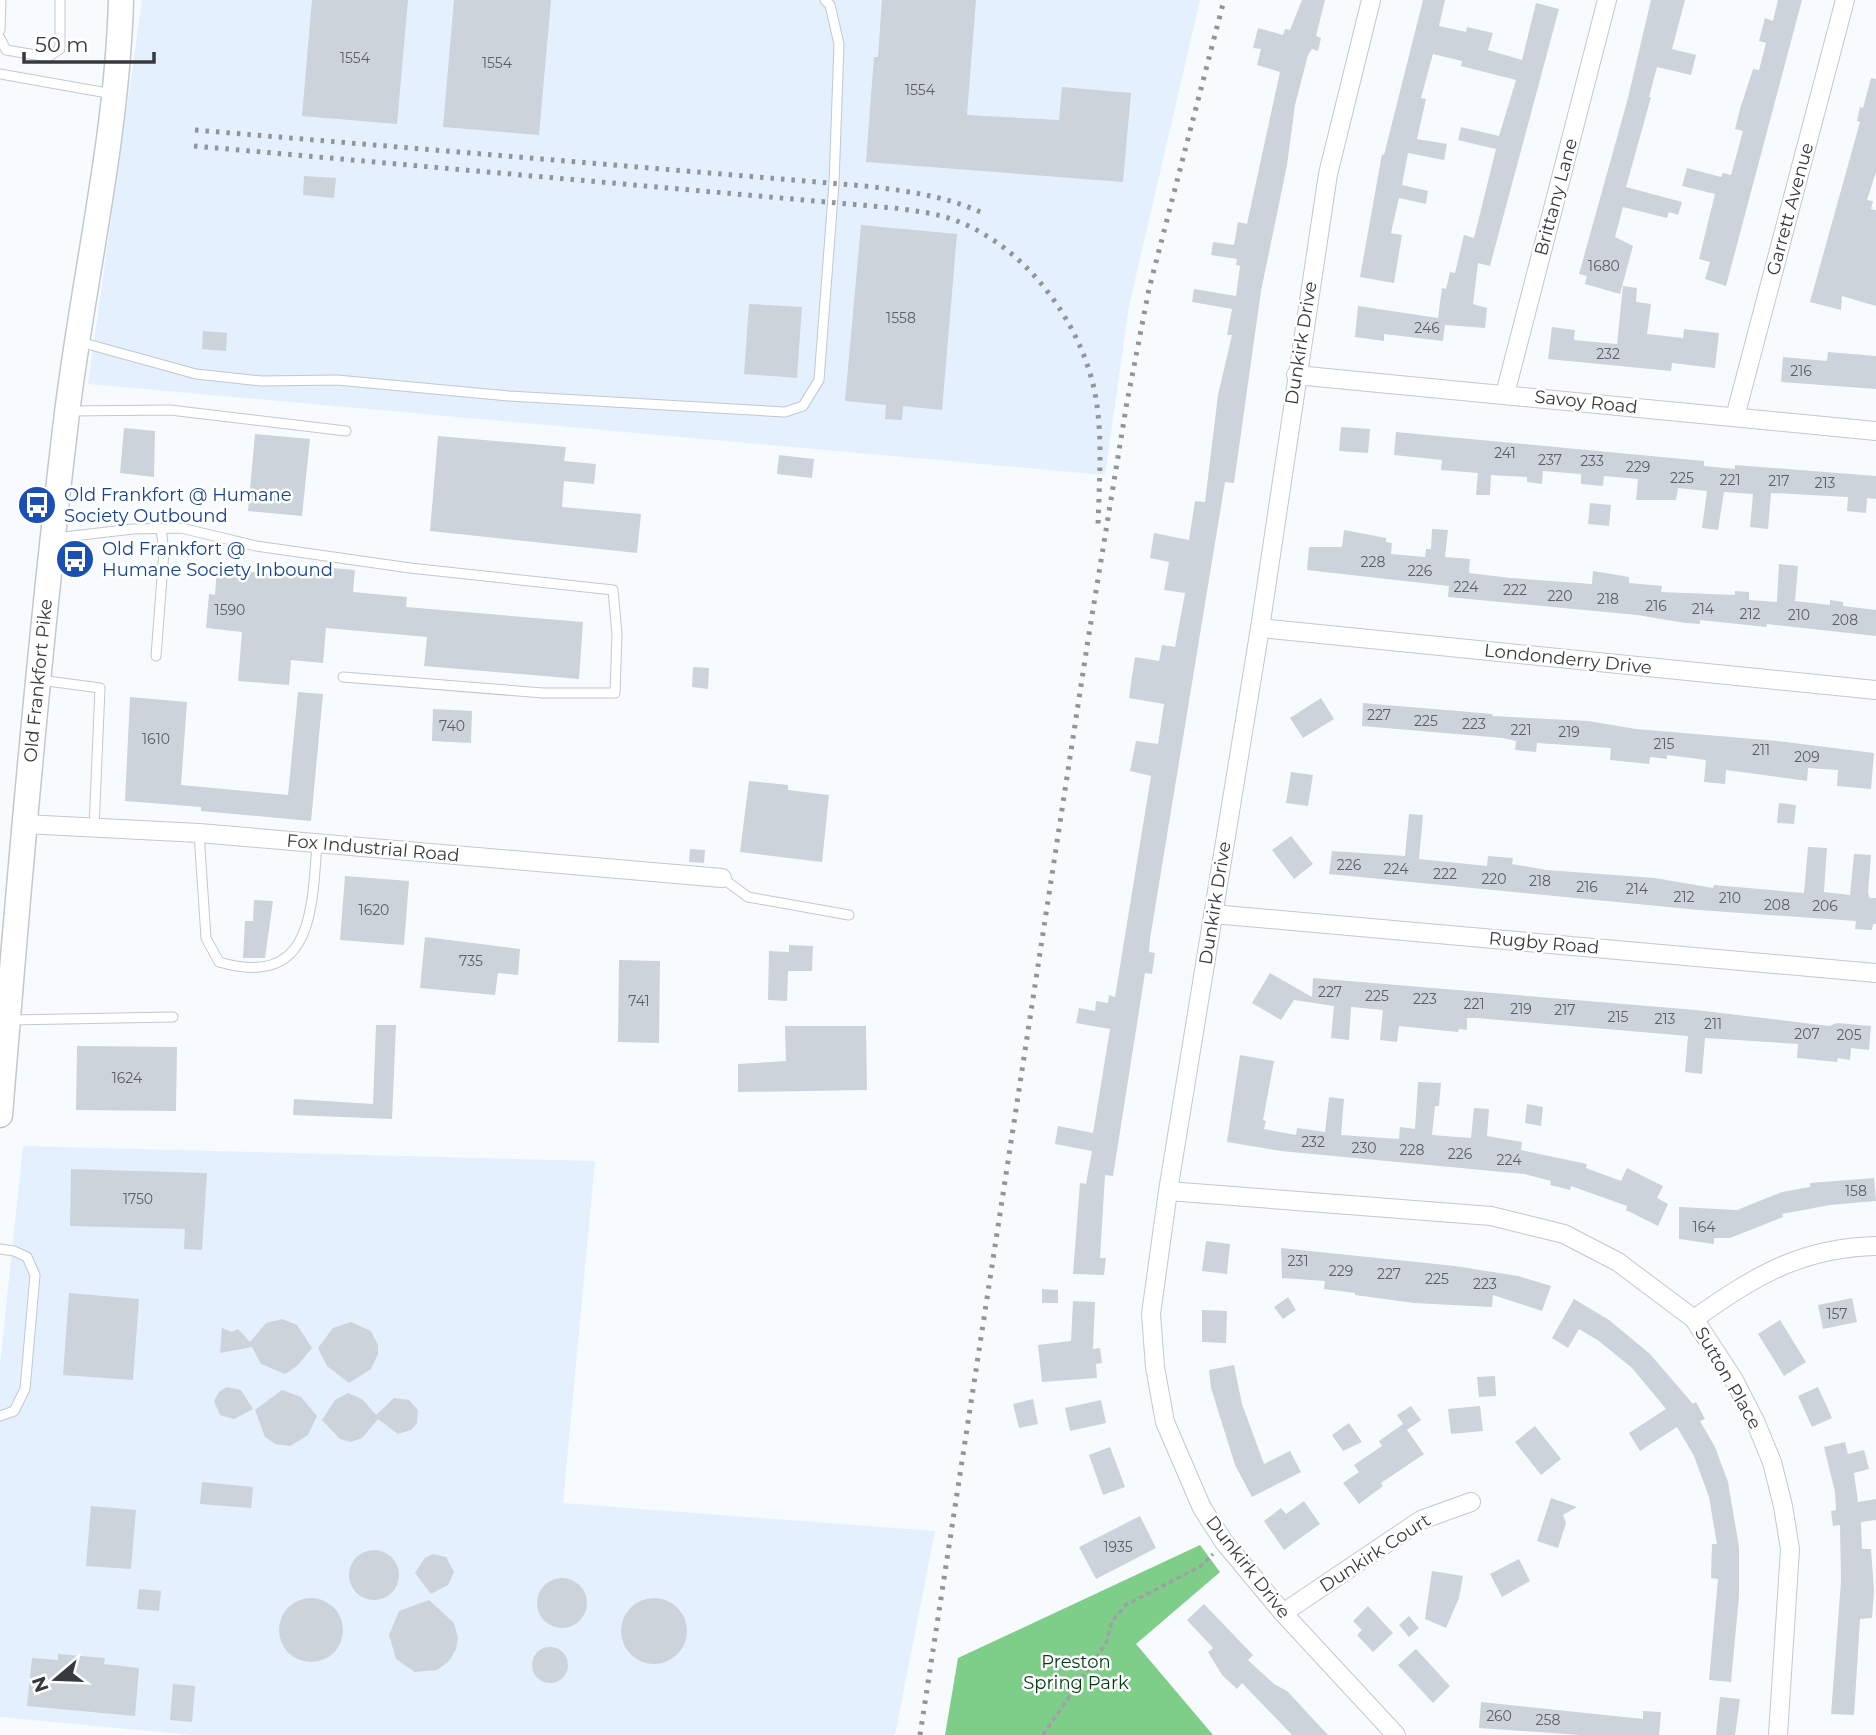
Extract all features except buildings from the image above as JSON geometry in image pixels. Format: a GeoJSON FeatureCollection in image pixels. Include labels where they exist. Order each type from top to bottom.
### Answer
{"type":"FeatureCollection","features":[{"type":"Feature","properties":{"kind":"main road","name":"Old Frankfort Pike"},"geometry":{"type":"LineString","coordinates":[[0,1115],[2,1064],[24,824],[53,538],[67,411],[115,95],[121,0]]}},
{"type":"Feature","properties":{"kind":"street","name":"Dunkirk Drive"},"geometry":{"type":"LineString","coordinates":[[1371,0],[1328,174],[1296,375],[1261,628],[1168,1191],[1151,1314],[1155,1367],[1166,1422],[1183,1469],[1224,1542],[1283,1613],[1396,1735]]}},
{"type":"Feature","properties":{"kind":"street","name":"Brittany Lane"},"geometry":{"type":"LineString","coordinates":[[1505,394],[1607,0]]}},
{"type":"Feature","properties":{"kind":"street","name":"Garrett Avenue"},"geometry":{"type":"LineString","coordinates":[[1735,417],[1844,0]]}},
{"type":"Feature","properties":{"kind":"street","name":"Savoy Road"},"geometry":{"type":"LineString","coordinates":[[1296,375],[1876,431]]}},
{"type":"Feature","properties":{"kind":"street","name":"Londonderry Drive"},"geometry":{"type":"LineString","coordinates":[[1261,628],[1876,690]]}},
{"type":"Feature","properties":{"kind":"street","name":"Fox Industrial Road"},"geometry":{"type":"LineString","coordinates":[[24,824],[200,833],[722,878]]}},
{"type":"Feature","properties":{"kind":"street","name":"Rugby Road"},"geometry":{"type":"LineString","coordinates":[[1213,914],[1876,973]]}},
{"type":"Feature","properties":{"kind":"street","name":"Sutton Place"},"geometry":{"type":"LineString","coordinates":[[1168,1191],[1491,1216],[1552,1231],[1618,1262],[1695,1320],[1734,1380],[1755,1420],[1772,1462],[1783,1506],[1790,1549],[1777,1735]]}},
{"type":"Feature","properties":{"kind":"street"},"geometry":{"type":"LineString","coordinates":[[1695,1320],[1746,1283],[1777,1266],[1811,1254],[1848,1247],[1876,1246]]}},
{"type":"Feature","properties":{"kind":"street","name":"Dunkirk Court"},"geometry":{"type":"LineString","coordinates":[[1283,1613],[1421,1520],[1471,1502]]}},
{"type":"Feature","properties":{"kind":"lane"},"geometry":{"type":"LineString","coordinates":[[0,30],[1,0]]}},
{"type":"Feature","properties":{"kind":"lane"},"geometry":{"type":"LineString","coordinates":[[0,38],[6,50],[48,57],[60,49],[60,0]]}},
{"type":"Feature","properties":{"kind":"lane"},"geometry":{"type":"LineString","coordinates":[[78,342],[196,374],[261,381],[337,380],[509,396],[785,412],[803,407],[819,380],[834,183],[839,44],[830,5],[825,0]]}},
{"type":"Feature","properties":{"kind":"lane"},"geometry":{"type":"LineString","coordinates":[[0,74],[115,95]]}},
{"type":"Feature","properties":{"kind":"lane"},"geometry":{"type":"LineString","coordinates":[[67,411],[170,410],[346,431]]}},
{"type":"Feature","properties":{"kind":"lane"},"geometry":{"type":"LineString","coordinates":[[53,538],[181,528],[257,546],[397,566],[613,590],[617,635],[615,693],[544,692],[342,677]]}},
{"type":"Feature","properties":{"kind":"lane"},"geometry":{"type":"LineString","coordinates":[[156,656],[164,551],[161,529]]}},
{"type":"Feature","properties":{"kind":"lane"},"geometry":{"type":"LineString","coordinates":[[40,680],[100,688],[94,828]]}},
{"type":"Feature","properties":{"kind":"lane"},"geometry":{"type":"LineString","coordinates":[[200,833],[200,887],[206,938],[219,961],[243,969],[271,968],[290,956],[303,933],[314,904],[317,843]]}},
{"type":"Feature","properties":{"kind":"lane"},"geometry":{"type":"LineString","coordinates":[[722,878],[748,897],[849,915]]}},
{"type":"Feature","properties":{"kind":"lane"},"geometry":{"type":"LineString","coordinates":[[8,1020],[173,1017]]}},
{"type":"Feature","properties":{"kind":"lane"},"geometry":{"type":"LineString","coordinates":[[0,1249],[27,1257],[35,1275],[25,1389],[14,1411],[0,1416]]}},
{"type":"Feature","properties":{"kind":"path"},"geometry":{"type":"LineString","coordinates":[[1043,1735],[1106,1643],[1112,1621],[1126,1605],[1201,1566],[1224,1542]]}},
{"type":"Feature","properties":{"kind":"shaded area"},"geometry":{"type":"Polygon","coordinates":[[[142,0],[1200,0],[1129,306],[1105,475],[88,384],[142,0]]]}},
{"type":"Feature","properties":{"kind":"shaded area"},"geometry":{"type":"Polygon","coordinates":[[[23,1146],[595,1161],[563,1503],[935,1531],[895,1735],[191,1735],[0,1717],[0,1364],[23,1146]]]}},
{"type":"Feature","properties":{"kind":"green space","name":"Preston Spring Park"},"geometry":{"type":"Polygon","coordinates":[[[1200,1545],[1220,1572],[1136,1644],[1213,1735],[945,1735],[958,1658],[1200,1545]]]}},
{"type":"Feature","properties":{"kind":"railway"},"geometry":{"type":"LineString","coordinates":[[920,1735],[1127,402],[1149,289],[1224,0]]}},
{"type":"Feature","properties":{"kind":"railway"},"geometry":{"type":"LineString","coordinates":[[195,130],[865,186],[912,192],[985,214]]}},
{"type":"Feature","properties":{"kind":"railway"},"geometry":{"type":"LineString","coordinates":[[194,146],[894,208],[934,214],[957,221],[1004,248],[1025,266],[1060,309],[1074,334],[1093,384],[1099,419],[1098,528]]}},
{"type":"Feature","properties":{"kind":"place","name":"Old Frankfort @ Humane Society Outbound"},"geometry":{"type":"Point","coordinates":[37,505]}},
{"type":"Feature","properties":{"kind":"place","name":"Old Frankfort @ Humane Society Inbound"},"geometry":{"type":"Point","coordinates":[75,559]}}]}
